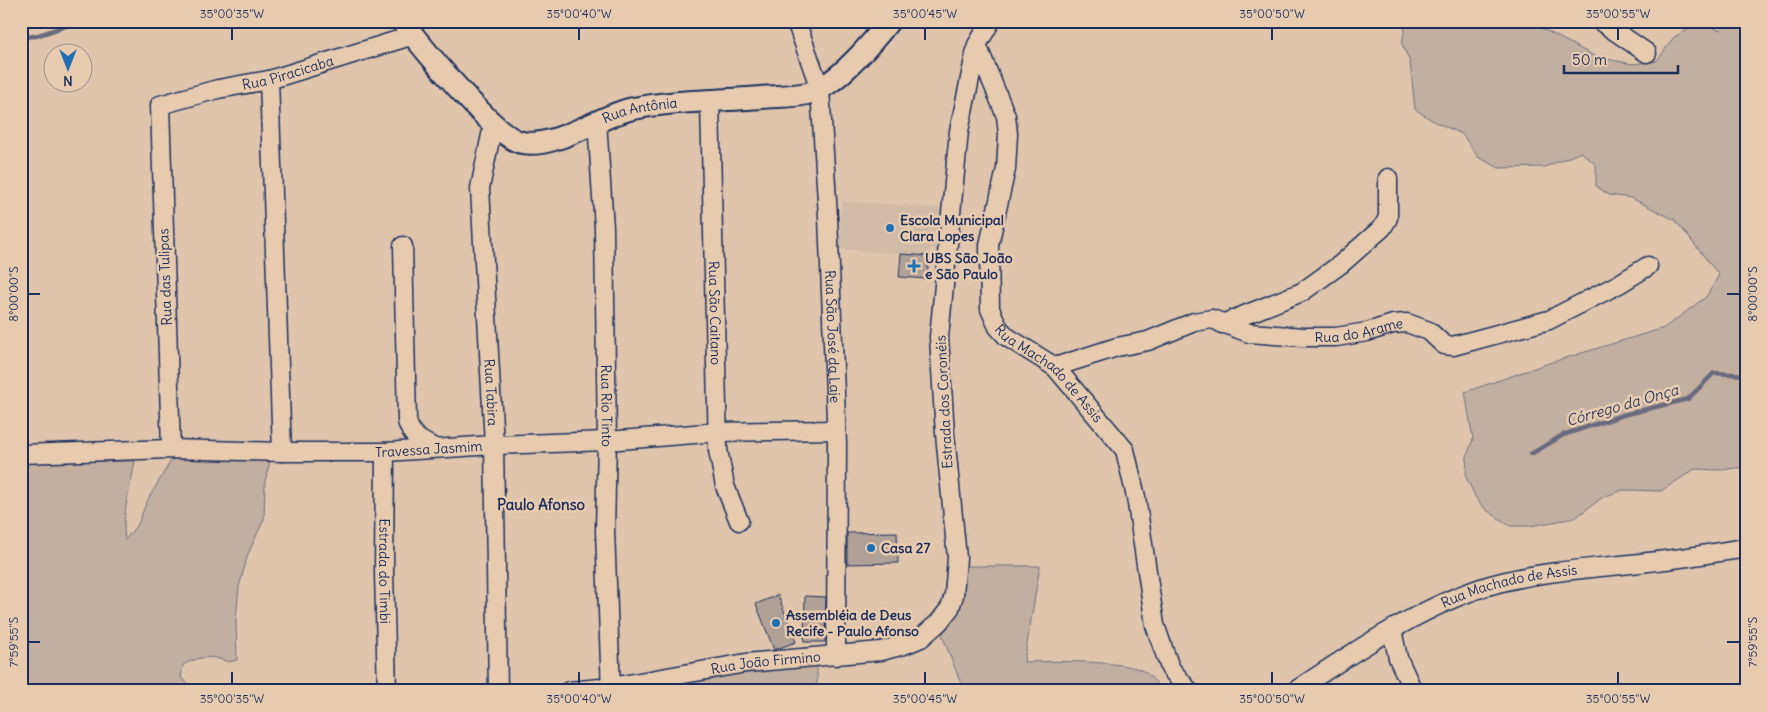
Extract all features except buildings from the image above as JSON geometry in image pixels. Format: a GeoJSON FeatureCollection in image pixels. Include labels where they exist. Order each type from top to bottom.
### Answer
{"type":"FeatureCollection","features":[{"type":"Feature","properties":{"kind":"street","name":"Rua São José da Laje"},"geometry":{"type":"LineString","coordinates":[[796,21],[820,89],[828,217],[835,430],[836,656]]}},
{"type":"Feature","properties":{"kind":"street","name":"Rua Antônia"},"geometry":{"type":"LineString","coordinates":[[408,28],[493,125],[515,140],[525,143],[561,137],[631,109],[802,94],[820,89],[860,55],[889,21]]}},
{"type":"Feature","properties":{"kind":"street","name":"Estrada dos Coronéis"},"geometry":{"type":"LineString","coordinates":[[950,608],[954,595],[956,558],[939,337],[958,132],[977,45],[991,21]]}},
{"type":"Feature","properties":{"kind":"street"},"geometry":{"type":"LineString","coordinates":[[1600,21],[1647,53]]}},
{"type":"Feature","properties":{"kind":"street","name":"Rua Piracicaba"},"geometry":{"type":"LineString","coordinates":[[160,105],[218,89],[269,80],[408,28]]}},
{"type":"Feature","properties":{"kind":"street","name":"Rua Machado de Assis"},"geometry":{"type":"LineString","coordinates":[[977,45],[1006,116],[1008,134],[1006,169],[989,245],[990,309],[998,327],[1007,337],[1055,367],[1125,450],[1136,497],[1155,625],[1170,668],[1189,691]]}},
{"type":"Feature","properties":{"kind":"street"},"geometry":{"type":"LineString","coordinates":[[269,80],[282,452]]}},
{"type":"Feature","properties":{"kind":"street","name":"Rua São Caitano"},"geometry":{"type":"LineString","coordinates":[[710,102],[721,468],[725,486],[739,521]]}},
{"type":"Feature","properties":{"kind":"street","name":"Rua das Tulipas"},"geometry":{"type":"LineString","coordinates":[[160,105],[171,449]]}},
{"type":"Feature","properties":{"kind":"street","name":"Rua Rio Tinto"},"geometry":{"type":"LineString","coordinates":[[597,121],[604,228],[607,441],[605,530],[611,689]]}},
{"type":"Feature","properties":{"kind":"street","name":"Rua Tabira"},"geometry":{"type":"LineString","coordinates":[[493,125],[480,188],[494,444],[498,691]]}},
{"type":"Feature","properties":{"kind":"street"},"geometry":{"type":"LineString","coordinates":[[1222,324],[1302,292],[1342,264],[1382,228],[1388,218],[1388,178]]}},
{"type":"Feature","properties":{"kind":"street"},"geometry":{"type":"LineString","coordinates":[[402,246],[407,422],[410,432],[415,438],[436,448]]}},
{"type":"Feature","properties":{"kind":"street","name":"Rua do Arame"},"geometry":{"type":"LineString","coordinates":[[1055,367],[1117,347],[1148,341],[1194,322],[1212,319],[1249,333],[1336,337],[1367,332],[1393,324],[1406,323],[1430,331],[1444,345],[1453,346],[1549,320],[1619,284],[1648,266]]}},
{"type":"Feature","properties":{"kind":"street","name":"Travessa Jasmim"},"geometry":{"type":"LineString","coordinates":[[21,454],[171,449],[385,452],[494,444],[607,441],[719,432],[835,430]]}},
{"type":"Feature","properties":{"kind":"street","name":"Estrada do Timbi"},"geometry":{"type":"LineString","coordinates":[[385,452],[384,571],[387,691]]}},
{"type":"Feature","properties":{"kind":"street","name":"Rua Machado de Assis"},"geometry":{"type":"LineString","coordinates":[[1295,691],[1392,630],[1467,593],[1502,582],[1746,548]]}},
{"type":"Feature","properties":{"kind":"street","name":"Rua João Firmino"},"geometry":{"type":"LineString","coordinates":[[569,691],[611,689],[746,663],[881,651],[921,638],[939,622],[950,608]]}},
{"type":"Feature","properties":{"kind":"street"},"geometry":{"type":"LineString","coordinates":[[1392,630],[1398,658],[1413,691]]}},
{"type":"Feature","properties":{"kind":"shaded area"},"geometry":{"type":"Polygon","coordinates":[[[1406,21],[1528,21],[1596,57],[1633,64],[1657,61],[1674,37],[1699,24],[1721,30],[1725,21],[1746,21],[1746,469],[1744,467],[1721,470],[1695,469],[1661,491],[1623,490],[1603,497],[1575,518],[1530,526],[1510,526],[1485,509],[1476,498],[1466,477],[1467,456],[1473,439],[1465,392],[1549,363],[1664,328],[1706,297],[1719,275],[1675,220],[1631,198],[1609,195],[1596,186],[1596,165],[1581,152],[1545,167],[1499,168],[1478,157],[1462,134],[1433,121],[1415,109],[1410,62],[1402,44],[1406,21]]]}},
{"type":"Feature","properties":{"kind":"shaded area","name":"Escola Municipal Clara Lopes"},"geometry":{"type":"Polygon","coordinates":[[[842,201],[941,208],[938,249],[930,248],[929,256],[839,249],[842,201]]]}},
{"type":"Feature","properties":{"kind":"shaded area"},"geometry":{"type":"Polygon","coordinates":[[[271,458],[265,481],[264,519],[248,554],[239,587],[236,619],[237,660],[228,662],[216,658],[206,658],[183,665],[181,678],[189,684],[190,691],[21,691],[21,462],[135,461],[125,510],[125,540],[138,524],[147,501],[172,459],[271,458]]]}},
{"type":"Feature","properties":{"kind":"shaded area"},"geometry":{"type":"Polygon","coordinates":[[[965,566],[1040,566],[1024,662],[1085,662],[1133,667],[1148,675],[1161,691],[964,691],[942,635],[958,609],[965,566]]]}},
{"type":"Feature","properties":{"kind":"shaded area"},"geometry":{"type":"Polygon","coordinates":[[[817,663],[817,691],[621,691],[735,672],[817,663]]]}},
{"type":"Feature","properties":{"kind":"waterway"},"geometry":{"type":"LineString","coordinates":[[21,37],[36,36],[80,21]]}},
{"type":"Feature","properties":{"kind":"waterway","name":"Córrego da Onça"},"geometry":{"type":"LineString","coordinates":[[1531,454],[1563,435],[1623,415],[1688,399],[1714,373],[1746,375]]}},
{"type":"Feature","properties":{"kind":"place","name":"Escola Municipal Clara Lopes"},"geometry":{"type":"Point","coordinates":[890,228]}},
{"type":"Feature","properties":{"kind":"place","name":"UBS São João e São Paulo"},"geometry":{"type":"Point","coordinates":[914,266]}},
{"type":"Feature","properties":{"kind":"place","name":"Casa 27"},"geometry":{"type":"Point","coordinates":[871,548]}},
{"type":"Feature","properties":{"kind":"place","name":"Assembléia de Deus Recife - Paulo Afonso"},"geometry":{"type":"Point","coordinates":[776,623]}},
{"type":"Feature","properties":{"kind":"district","name":"Paulo Afonso"},"geometry":{"type":"Point","coordinates":[541,504]}}]}
